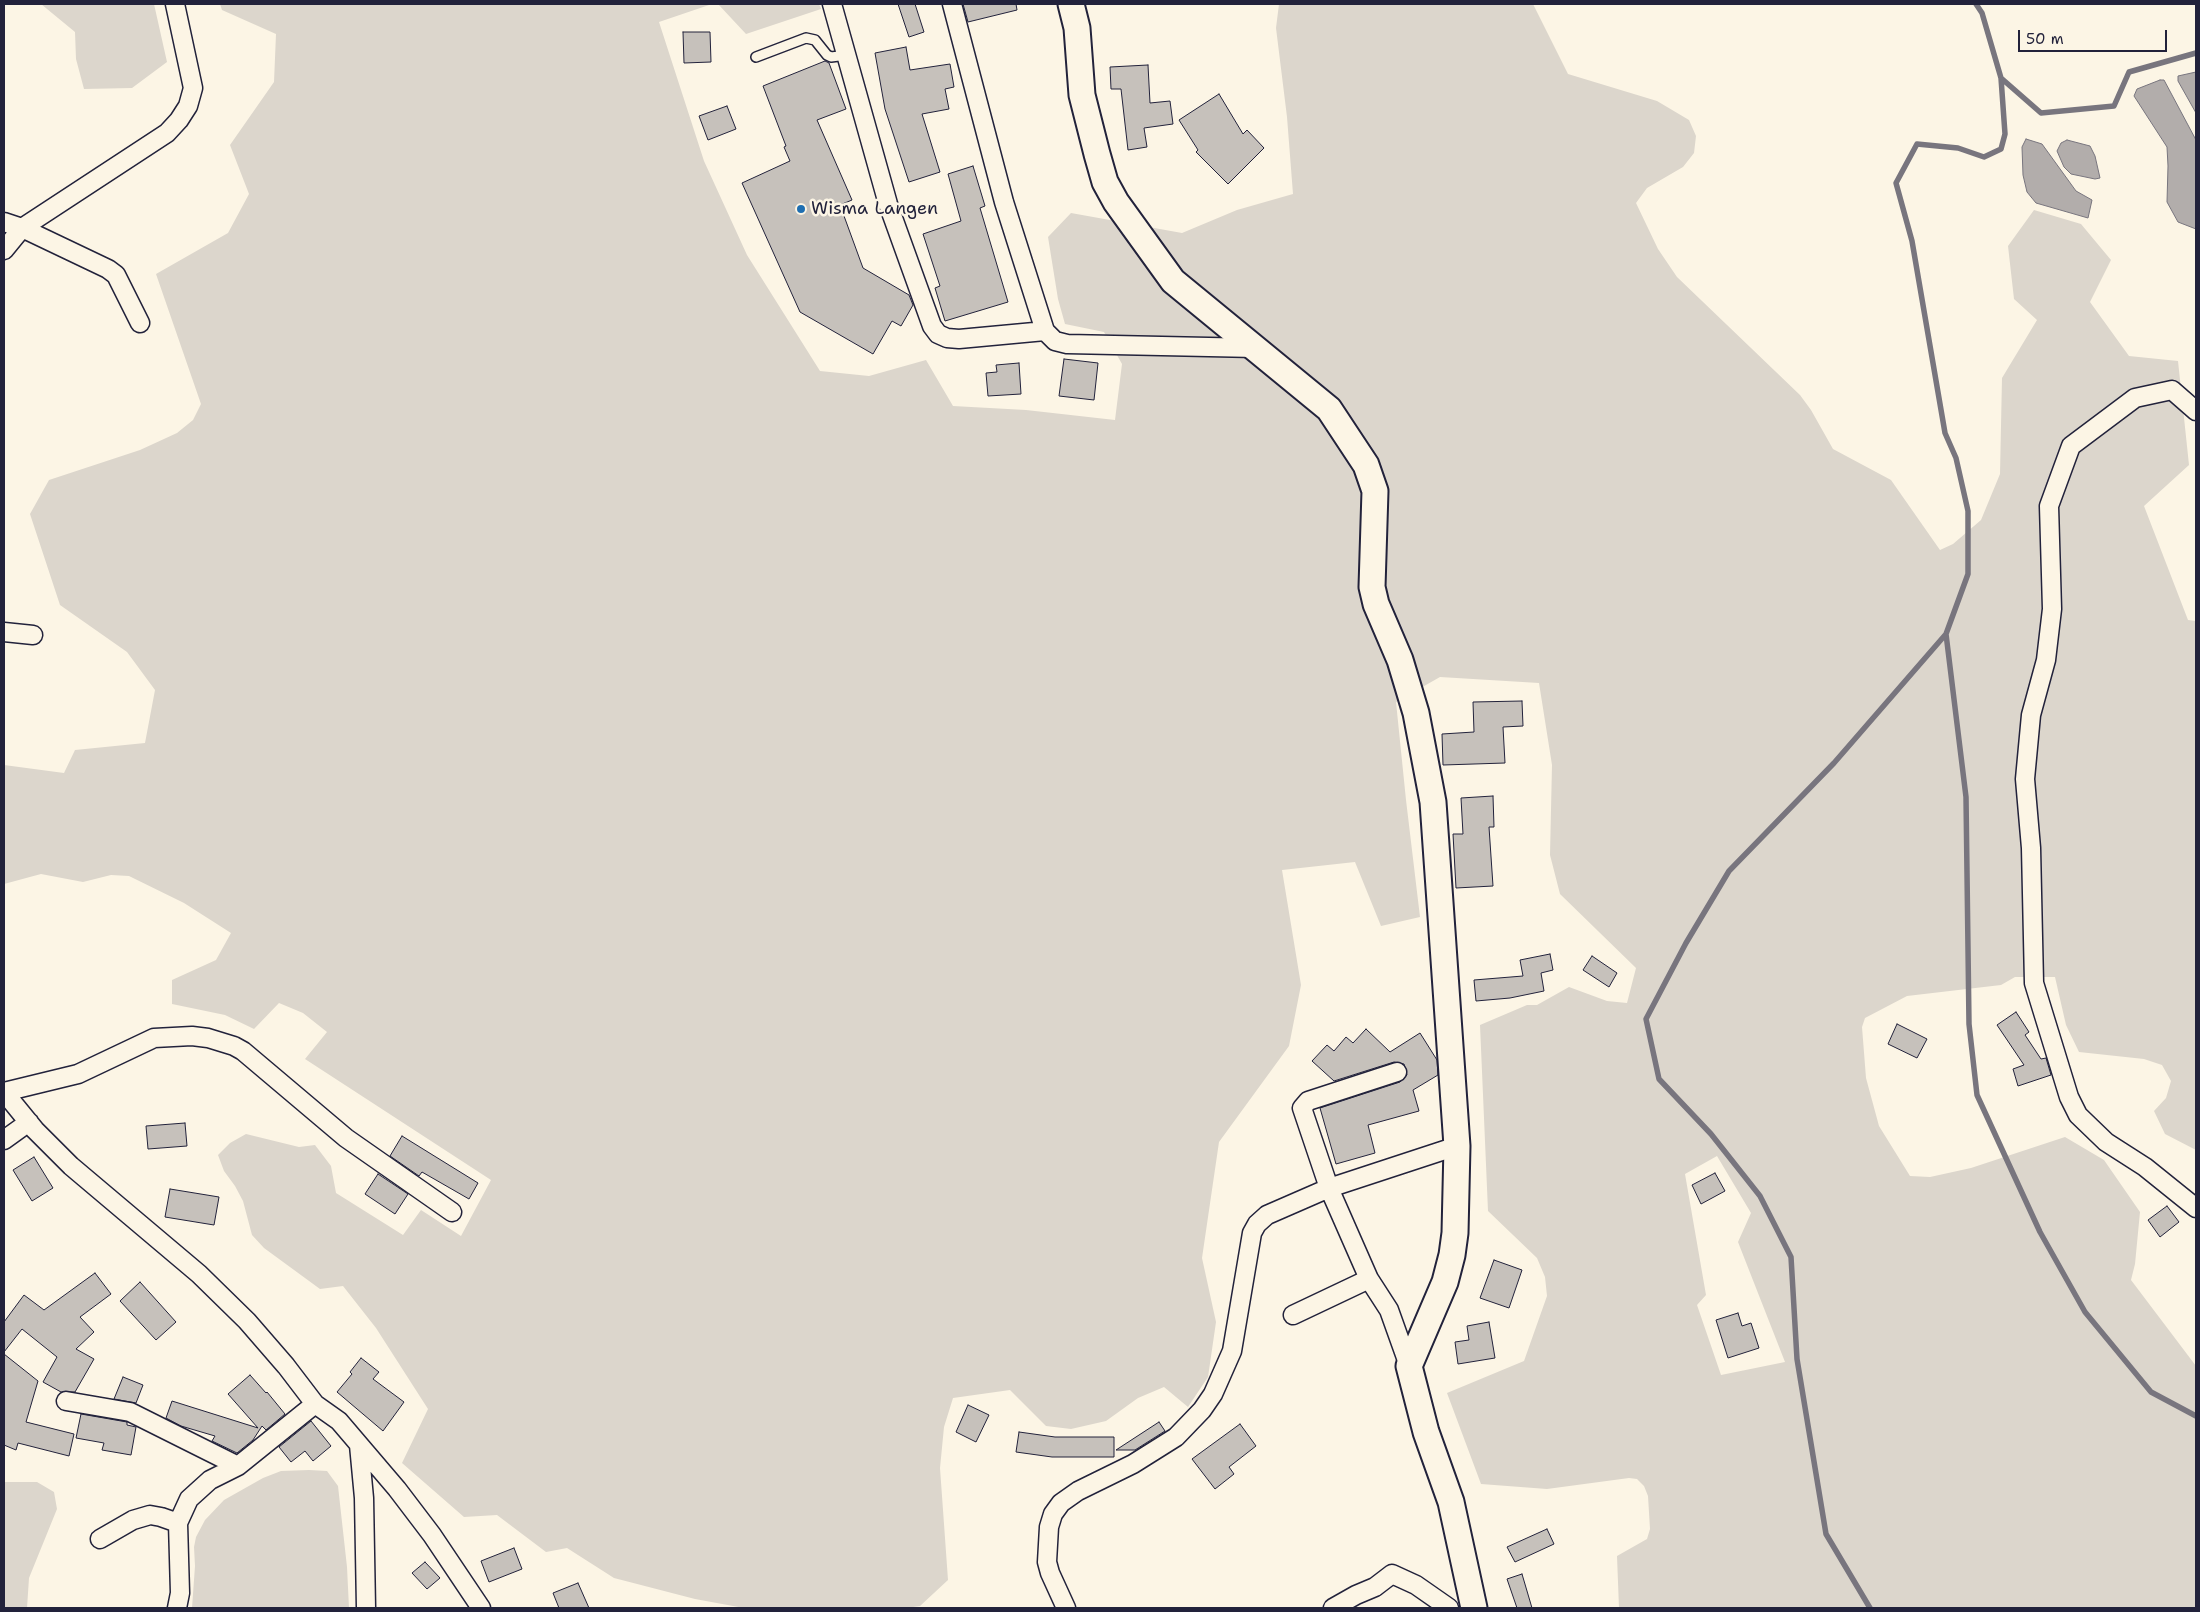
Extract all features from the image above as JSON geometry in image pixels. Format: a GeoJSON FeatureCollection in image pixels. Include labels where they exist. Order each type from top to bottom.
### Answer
{"type":"FeatureCollection","features":[{"type":"Feature","properties":{"kind":"street"},"geometry":{"type":"LineString","coordinates":[[4,250],[22,228],[167,133],[179,120],[188,106],[192,88],[175,4]]}},
{"type":"Feature","properties":{"kind":"street"},"geometry":{"type":"LineString","coordinates":[[832,4],[888,204],[932,326],[938,334],[947,338],[959,339],[1046,331]]}},
{"type":"Feature","properties":{"kind":"street"},"geometry":{"type":"LineString","coordinates":[[952,4],[1004,202],[1046,331],[1055,341],[1067,344],[1256,348]]}},
{"type":"Feature","properties":{"kind":"street"},"geometry":{"type":"LineString","coordinates":[[1071,4],[1077,28],[1082,95],[1105,182],[1116,202],[1174,281],[1329,409],[1366,465],[1376,490],[1372,587],[1376,604],[1400,660],[1416,713],[1433,802],[1457,1146],[1455,1233],[1452,1255],[1445,1282],[1409,1366]]}},
{"type":"Feature","properties":{"kind":"street"},"geometry":{"type":"LineString","coordinates":[[4,222],[22,228],[108,269],[116,275],[140,323]]}},
{"type":"Feature","properties":{"kind":"street"},"geometry":{"type":"LineString","coordinates":[[2196,411],[2172,390],[2135,398],[2071,446],[2049,506],[2052,610],[2046,660],[2031,715],[2025,779],[2031,848],[2034,984],[2069,1097],[2078,1115],[2106,1142],[2145,1167],[2196,1208]]}},
{"type":"Feature","properties":{"kind":"street"},"geometry":{"type":"LineString","coordinates":[[4,632],[33,635]]}},
{"type":"Feature","properties":{"kind":"street"},"geometry":{"type":"LineString","coordinates":[[452,1212],[346,1138],[243,1051],[234,1046],[208,1038],[192,1036],[154,1038],[78,1074],[4,1092],[29,1122],[71,1166],[199,1274],[247,1321],[286,1366],[315,1404],[339,1421],[397,1489],[432,1535],[481,1608]]}},
{"type":"Feature","properties":{"kind":"street"},"geometry":{"type":"LineString","coordinates":[[1397,1072],[1308,1101],[1302,1108],[1329,1188],[1369,1279],[1389,1310],[1409,1366],[1426,1432],[1451,1502],[1474,1608]]}},
{"type":"Feature","properties":{"kind":"street"},"geometry":{"type":"LineString","coordinates":[[4,1140],[29,1122]]}},
{"type":"Feature","properties":{"kind":"street"},"geometry":{"type":"LineString","coordinates":[[1066,1608],[1047,1562],[1049,1527],[1053,1514],[1061,1503],[1078,1491],[1133,1464],[1176,1437],[1202,1410],[1213,1394],[1232,1351],[1252,1233],[1257,1224],[1267,1216],[1329,1188],[1457,1146]]}},
{"type":"Feature","properties":{"kind":"street"},"geometry":{"type":"LineString","coordinates":[[1293,1315],[1369,1279]]}},
{"type":"Feature","properties":{"kind":"street"},"geometry":{"type":"LineString","coordinates":[[66,1401],[130,1412],[238,1466]]}},
{"type":"Feature","properties":{"kind":"street"},"geometry":{"type":"LineString","coordinates":[[177,1608],[180,1593],[178,1523],[189,1498],[196,1490],[210,1480],[238,1466],[315,1404]]}},
{"type":"Feature","properties":{"kind":"street"},"geometry":{"type":"LineString","coordinates":[[359,1445],[364,1498],[366,1608]]}},
{"type":"Feature","properties":{"kind":"street"},"geometry":{"type":"LineString","coordinates":[[100,1539],[133,1520],[150,1515],[178,1523]]}},
{"type":"Feature","properties":{"kind":"street"},"geometry":{"type":"LineString","coordinates":[[1333,1608],[1375,1587],[1392,1574],[1416,1585],[1449,1608]]}},
{"type":"Feature","properties":{"kind":"lane"},"geometry":{"type":"LineString","coordinates":[[756,57],[806,38],[815,40],[827,55],[831,57],[847,55]]}},
{"type":"Feature","properties":{"kind":"shaded area"},"geometry":{"type":"Polygon","coordinates":[[[41,4],[154,4],[167,62],[132,88],[84,89],[76,59],[75,32],[41,4]]]}},
{"type":"Feature","properties":{"kind":"shaded area"},"geometry":{"type":"Polygon","coordinates":[[[220,4],[712,4],[659,22],[704,161],[747,255],[820,371],[869,376],[926,360],[953,406],[1026,410],[1115,420],[1122,364],[1104,332],[1065,324],[1058,299],[1048,237],[1071,213],[1182,233],[1237,210],[1293,194],[1287,117],[1276,28],[1279,4],[1533,4],[1568,74],[1657,101],[1689,120],[1696,136],[1694,153],[1683,167],[1647,188],[1636,203],[1658,249],[1677,277],[1800,395],[1811,410],[1833,449],[1891,480],[1940,550],[1953,544],[1981,520],[2000,474],[2002,378],[2037,320],[2014,299],[2008,246],[2034,210],[2081,224],[2111,260],[2090,302],[2129,356],[2178,361],[2189,465],[2144,506],[2188,620],[2196,621],[2196,1150],[2165,1134],[2154,1111],[2166,1098],[2171,1081],[2162,1065],[2144,1059],[2079,1052],[2066,1025],[2055,977],[2015,977],[2001,985],[1907,996],[1865,1018],[1862,1027],[1866,1078],[1879,1126],[1910,1176],[1930,1177],[1971,1168],[2065,1137],[2104,1160],[2140,1212],[2135,1264],[2131,1280],[2196,1366],[2196,1608],[1619,1608],[1617,1556],[1647,1539],[1650,1529],[1648,1496],[1644,1486],[1637,1479],[1629,1478],[1547,1489],[1481,1484],[1447,1393],[1524,1361],[1547,1296],[1545,1277],[1537,1258],[1488,1211],[1480,1025],[1527,1005],[1537,1005],[1569,987],[1607,1001],[1627,1003],[1636,968],[1560,894],[1550,855],[1552,765],[1539,683],[1440,677],[1396,702],[1420,917],[1381,926],[1355,862],[1282,870],[1301,985],[1289,1046],[1219,1142],[1202,1258],[1216,1322],[1208,1377],[1188,1407],[1164,1387],[1138,1398],[1106,1421],[1071,1429],[1046,1426],[1010,1390],[953,1398],[944,1427],[940,1468],[948,1580],[920,1606],[906,1608],[744,1608],[695,1599],[614,1578],[567,1548],[546,1552],[497,1515],[464,1517],[402,1463],[428,1409],[376,1328],[343,1286],[320,1289],[264,1248],[252,1235],[243,1201],[224,1171],[218,1155],[230,1143],[246,1134],[299,1147],[315,1145],[331,1166],[336,1193],[403,1235],[421,1210],[461,1236],[491,1180],[305,1059],[327,1032],[303,1013],[279,1003],[254,1029],[225,1015],[172,1004],[172,980],[216,960],[231,933],[184,903],[129,876],[111,875],[83,882],[41,874],[4,884],[4,765],[64,773],[75,750],[145,743],[155,690],[127,652],[60,605],[30,514],[49,480],[140,450],[177,433],[193,420],[201,404],[156,274],[228,233],[249,194],[230,145],[274,82],[276,34],[222,10],[220,4]],[[1717,1156],[1685,1174],[1706,1295],[1697,1305],[1721,1375],[1785,1362],[1738,1242],[1751,1213],[1717,1156]]]}},
{"type":"Feature","properties":{"kind":"shaded area"},"geometry":{"type":"Polygon","coordinates":[[[718,4],[819,4],[821,9],[746,34],[718,4]]]}},
{"type":"Feature","properties":{"kind":"shaded area"},"geometry":{"type":"Polygon","coordinates":[[[2196,72],[2196,113],[2178,81],[2178,76],[2196,72]]]}},
{"type":"Feature","properties":{"kind":"shaded area"},"geometry":{"type":"Polygon","coordinates":[[[2164,80],[2196,140],[2196,229],[2178,222],[2167,202],[2167,147],[2134,96],[2137,89],[2164,80]]]}},
{"type":"Feature","properties":{"kind":"shaded area"},"geometry":{"type":"Polygon","coordinates":[[[2026,139],[2042,144],[2076,191],[2092,200],[2088,218],[2036,203],[2027,192],[2023,175],[2022,147],[2026,139]]]}},
{"type":"Feature","properties":{"kind":"shaded area"},"geometry":{"type":"Polygon","coordinates":[[[2067,140],[2090,146],[2095,156],[2100,178],[2095,179],[2071,174],[2064,167],[2057,151],[2061,143],[2067,140]]]}},
{"type":"Feature","properties":{"kind":"shaded area"},"geometry":{"type":"Polygon","coordinates":[[[281,1471],[327,1471],[338,1486],[347,1567],[349,1608],[192,1608],[195,1566],[194,1547],[196,1537],[205,1520],[224,1500],[263,1478],[281,1471]]]}},
{"type":"Feature","properties":{"kind":"shaded area"},"geometry":{"type":"Polygon","coordinates":[[[4,1482],[37,1482],[54,1492],[57,1509],[29,1578],[27,1608],[4,1608],[4,1482]]]}},
{"type":"Feature","properties":{"kind":"building"},"geometry":{"type":"Polygon","coordinates":[[[898,4],[915,4],[924,32],[909,37],[898,4]]]}},
{"type":"Feature","properties":{"kind":"building"},"geometry":{"type":"Polygon","coordinates":[[[963,4],[1016,4],[1017,10],[968,22],[963,4]]]}},
{"type":"Feature","properties":{"kind":"building"},"geometry":{"type":"Polygon","coordinates":[[[683,32],[710,32],[711,62],[684,63],[683,32]]]}},
{"type":"Feature","properties":{"kind":"building"},"geometry":{"type":"Polygon","coordinates":[[[906,47],[910,70],[950,64],[954,87],[945,89],[949,109],[922,114],[940,172],[909,182],[885,109],[875,53],[906,47]]]}},
{"type":"Feature","properties":{"kind":"building"},"geometry":{"type":"Polygon","coordinates":[[[825,61],[829,63],[846,109],[817,120],[852,200],[840,205],[863,268],[909,295],[913,305],[901,326],[892,321],[873,354],[800,312],[742,183],[790,161],[763,86],[825,61]]]}},
{"type":"Feature","properties":{"kind":"building"},"geometry":{"type":"Polygon","coordinates":[[[1148,65],[1150,103],[1170,101],[1173,124],[1144,128],[1147,147],[1128,150],[1121,89],[1111,89],[1110,67],[1148,65]]]}},
{"type":"Feature","properties":{"kind":"building"},"geometry":{"type":"Polygon","coordinates":[[[1219,94],[1243,134],[1247,130],[1264,148],[1228,184],[1196,152],[1198,150],[1179,120],[1219,94]]]}},
{"type":"Feature","properties":{"kind":"building"},"geometry":{"type":"Polygon","coordinates":[[[727,106],[736,129],[708,140],[699,116],[727,106]]]}},
{"type":"Feature","properties":{"kind":"building"},"geometry":{"type":"Polygon","coordinates":[[[973,166],[985,206],[980,208],[1008,302],[945,321],[935,288],[940,286],[923,234],[961,221],[948,174],[973,166]]]}},
{"type":"Feature","properties":{"kind":"building"},"geometry":{"type":"Polygon","coordinates":[[[1064,359],[1098,363],[1094,400],[1059,396],[1064,359]]]}},
{"type":"Feature","properties":{"kind":"building"},"geometry":{"type":"Polygon","coordinates":[[[1019,363],[1021,394],[988,396],[986,373],[997,372],[996,365],[1019,363]]]}},
{"type":"Feature","properties":{"kind":"building"},"geometry":{"type":"Polygon","coordinates":[[[1522,701],[1523,726],[1503,727],[1505,763],[1443,765],[1442,734],[1474,732],[1473,702],[1522,701]]]}},
{"type":"Feature","properties":{"kind":"building"},"geometry":{"type":"Polygon","coordinates":[[[1493,796],[1494,827],[1489,827],[1493,886],[1456,888],[1453,834],[1463,834],[1461,798],[1493,796]]]}},
{"type":"Feature","properties":{"kind":"building"},"geometry":{"type":"Polygon","coordinates":[[[1550,954],[1553,970],[1541,973],[1544,991],[1510,998],[1476,1001],[1474,980],[1523,976],[1520,960],[1550,954]]]}},
{"type":"Feature","properties":{"kind":"building"},"geometry":{"type":"Polygon","coordinates":[[[1592,956],[1617,973],[1609,987],[1583,970],[1592,956]]]}},
{"type":"Feature","properties":{"kind":"building"},"geometry":{"type":"Polygon","coordinates":[[[2016,1012],[2029,1032],[2025,1035],[2041,1059],[2046,1058],[2051,1075],[2018,1086],[2013,1069],[2024,1065],[1997,1025],[2016,1012]]]}},
{"type":"Feature","properties":{"kind":"building"},"geometry":{"type":"Polygon","coordinates":[[[1897,1024],[1927,1039],[1917,1058],[1888,1044],[1897,1024]]]}},
{"type":"Feature","properties":{"kind":"building"},"geometry":{"type":"Polygon","coordinates":[[[1366,1029],[1390,1052],[1420,1033],[1437,1060],[1438,1075],[1413,1090],[1419,1111],[1368,1125],[1375,1153],[1336,1164],[1320,1108],[1400,1082],[1407,1075],[1404,1064],[1394,1062],[1334,1081],[1312,1061],[1327,1045],[1334,1051],[1346,1037],[1353,1043],[1366,1029]]]}},
{"type":"Feature","properties":{"kind":"building"},"geometry":{"type":"Polygon","coordinates":[[[185,1123],[187,1146],[148,1149],[146,1126],[185,1123]]]}},
{"type":"Feature","properties":{"kind":"building"},"geometry":{"type":"Polygon","coordinates":[[[402,1136],[478,1183],[469,1199],[422,1172],[419,1176],[390,1156],[402,1136]]]}},
{"type":"Feature","properties":{"kind":"building"},"geometry":{"type":"Polygon","coordinates":[[[34,1157],[53,1188],[32,1201],[13,1170],[34,1157]]]}},
{"type":"Feature","properties":{"kind":"building"},"geometry":{"type":"Polygon","coordinates":[[[1715,1173],[1725,1191],[1701,1204],[1692,1185],[1715,1173]]]}},
{"type":"Feature","properties":{"kind":"building"},"geometry":{"type":"Polygon","coordinates":[[[378,1174],[408,1194],[395,1214],[365,1194],[378,1174]]]}},
{"type":"Feature","properties":{"kind":"building"},"geometry":{"type":"Polygon","coordinates":[[[170,1189],[219,1197],[214,1225],[165,1217],[170,1189]]]}},
{"type":"Feature","properties":{"kind":"building"},"geometry":{"type":"Polygon","coordinates":[[[2167,1206],[2179,1222],[2160,1237],[2148,1220],[2167,1206]]]}},
{"type":"Feature","properties":{"kind":"building"},"geometry":{"type":"Polygon","coordinates":[[[1494,1260],[1522,1270],[1509,1308],[1480,1298],[1494,1260]]]}},
{"type":"Feature","properties":{"kind":"building"},"geometry":{"type":"Polygon","coordinates":[[[95,1273],[111,1294],[80,1317],[94,1332],[76,1349],[94,1359],[75,1392],[61,1392],[43,1382],[57,1357],[22,1329],[4,1352],[4,1322],[24,1295],[44,1310],[95,1273]]]}},
{"type":"Feature","properties":{"kind":"building"},"geometry":{"type":"Polygon","coordinates":[[[140,1282],[176,1322],[156,1340],[120,1301],[140,1282]]]}},
{"type":"Feature","properties":{"kind":"building"},"geometry":{"type":"Polygon","coordinates":[[[1738,1313],[1742,1326],[1751,1323],[1759,1348],[1728,1358],[1716,1320],[1738,1313]]]}},
{"type":"Feature","properties":{"kind":"building"},"geometry":{"type":"Polygon","coordinates":[[[1489,1322],[1495,1358],[1458,1364],[1455,1342],[1469,1340],[1467,1326],[1489,1322]]]}},
{"type":"Feature","properties":{"kind":"building"},"geometry":{"type":"Polygon","coordinates":[[[4,1354],[38,1381],[26,1422],[74,1434],[69,1456],[18,1443],[16,1450],[4,1445],[4,1354]]]}},
{"type":"Feature","properties":{"kind":"building"},"geometry":{"type":"Polygon","coordinates":[[[361,1358],[379,1372],[373,1379],[404,1402],[383,1431],[337,1392],[352,1374],[350,1372],[361,1358]]]}},
{"type":"Feature","properties":{"kind":"building"},"geometry":{"type":"Polygon","coordinates":[[[250,1375],[285,1414],[266,1430],[262,1426],[253,1440],[237,1453],[212,1441],[215,1436],[181,1426],[166,1418],[172,1401],[258,1428],[228,1394],[250,1375]]]}},
{"type":"Feature","properties":{"kind":"building"},"geometry":{"type":"Polygon","coordinates":[[[123,1377],[143,1385],[136,1403],[114,1399],[123,1377]]]}},
{"type":"Feature","properties":{"kind":"building"},"geometry":{"type":"Polygon","coordinates":[[[968,1405],[989,1415],[976,1442],[956,1432],[968,1405]]]}},
{"type":"Feature","properties":{"kind":"building"},"geometry":{"type":"Polygon","coordinates":[[[81,1414],[127,1422],[127,1425],[136,1427],[131,1455],[102,1450],[104,1443],[76,1438],[81,1414]]]}},
{"type":"Feature","properties":{"kind":"building"},"geometry":{"type":"Polygon","coordinates":[[[311,1421],[331,1446],[313,1461],[305,1451],[291,1462],[279,1447],[311,1421]]]}},
{"type":"Feature","properties":{"kind":"building"},"geometry":{"type":"Polygon","coordinates":[[[1159,1422],[1165,1431],[1135,1450],[1116,1450],[1159,1422]]]}},
{"type":"Feature","properties":{"kind":"building"},"geometry":{"type":"Polygon","coordinates":[[[1240,1424],[1256,1446],[1229,1467],[1234,1474],[1215,1489],[1192,1459],[1240,1424]]]}},
{"type":"Feature","properties":{"kind":"building"},"geometry":{"type":"Polygon","coordinates":[[[1019,1432],[1055,1437],[1114,1437],[1114,1457],[1052,1457],[1016,1452],[1019,1432]]]}},
{"type":"Feature","properties":{"kind":"building"},"geometry":{"type":"Polygon","coordinates":[[[1547,1529],[1554,1544],[1515,1562],[1507,1547],[1547,1529]]]}},
{"type":"Feature","properties":{"kind":"building"},"geometry":{"type":"Polygon","coordinates":[[[514,1548],[522,1569],[489,1582],[481,1561],[514,1548]]]}},
{"type":"Feature","properties":{"kind":"building"},"geometry":{"type":"Polygon","coordinates":[[[425,1562],[440,1578],[427,1589],[412,1573],[425,1562]]]}},
{"type":"Feature","properties":{"kind":"building"},"geometry":{"type":"Polygon","coordinates":[[[1522,1574],[1532,1608],[1517,1608],[1507,1579],[1522,1574]]]}},
{"type":"Feature","properties":{"kind":"building"},"geometry":{"type":"Polygon","coordinates":[[[578,1583],[589,1608],[559,1608],[553,1593],[578,1583]]]}},
{"type":"Feature","properties":{"kind":"waterway"},"geometry":{"type":"LineString","coordinates":[[1976,4],[1982,13],[2001,78],[2041,113],[2114,106],[2129,72],[2196,53]]}},
{"type":"Feature","properties":{"kind":"waterway"},"geometry":{"type":"LineString","coordinates":[[2001,78],[2005,134],[2001,149],[1984,157],[1958,148],[1917,144],[1896,183],[1912,241],[1945,433],[1956,458],[1968,511],[1968,574],[1946,634],[1966,797],[1969,1024],[1977,1095],[2040,1232],[2085,1312],[2151,1392],[2196,1416]]}},
{"type":"Feature","properties":{"kind":"waterway"},"geometry":{"type":"LineString","coordinates":[[1870,1608],[1826,1534],[1797,1359],[1791,1257],[1760,1196],[1711,1134],[1659,1079],[1646,1019],[1686,943],[1729,871],[1834,763],[1946,634]]}},
{"type":"Feature","properties":{"kind":"place","name":"Wisma Langen"},"geometry":{"type":"Point","coordinates":[801,209]}}]}
